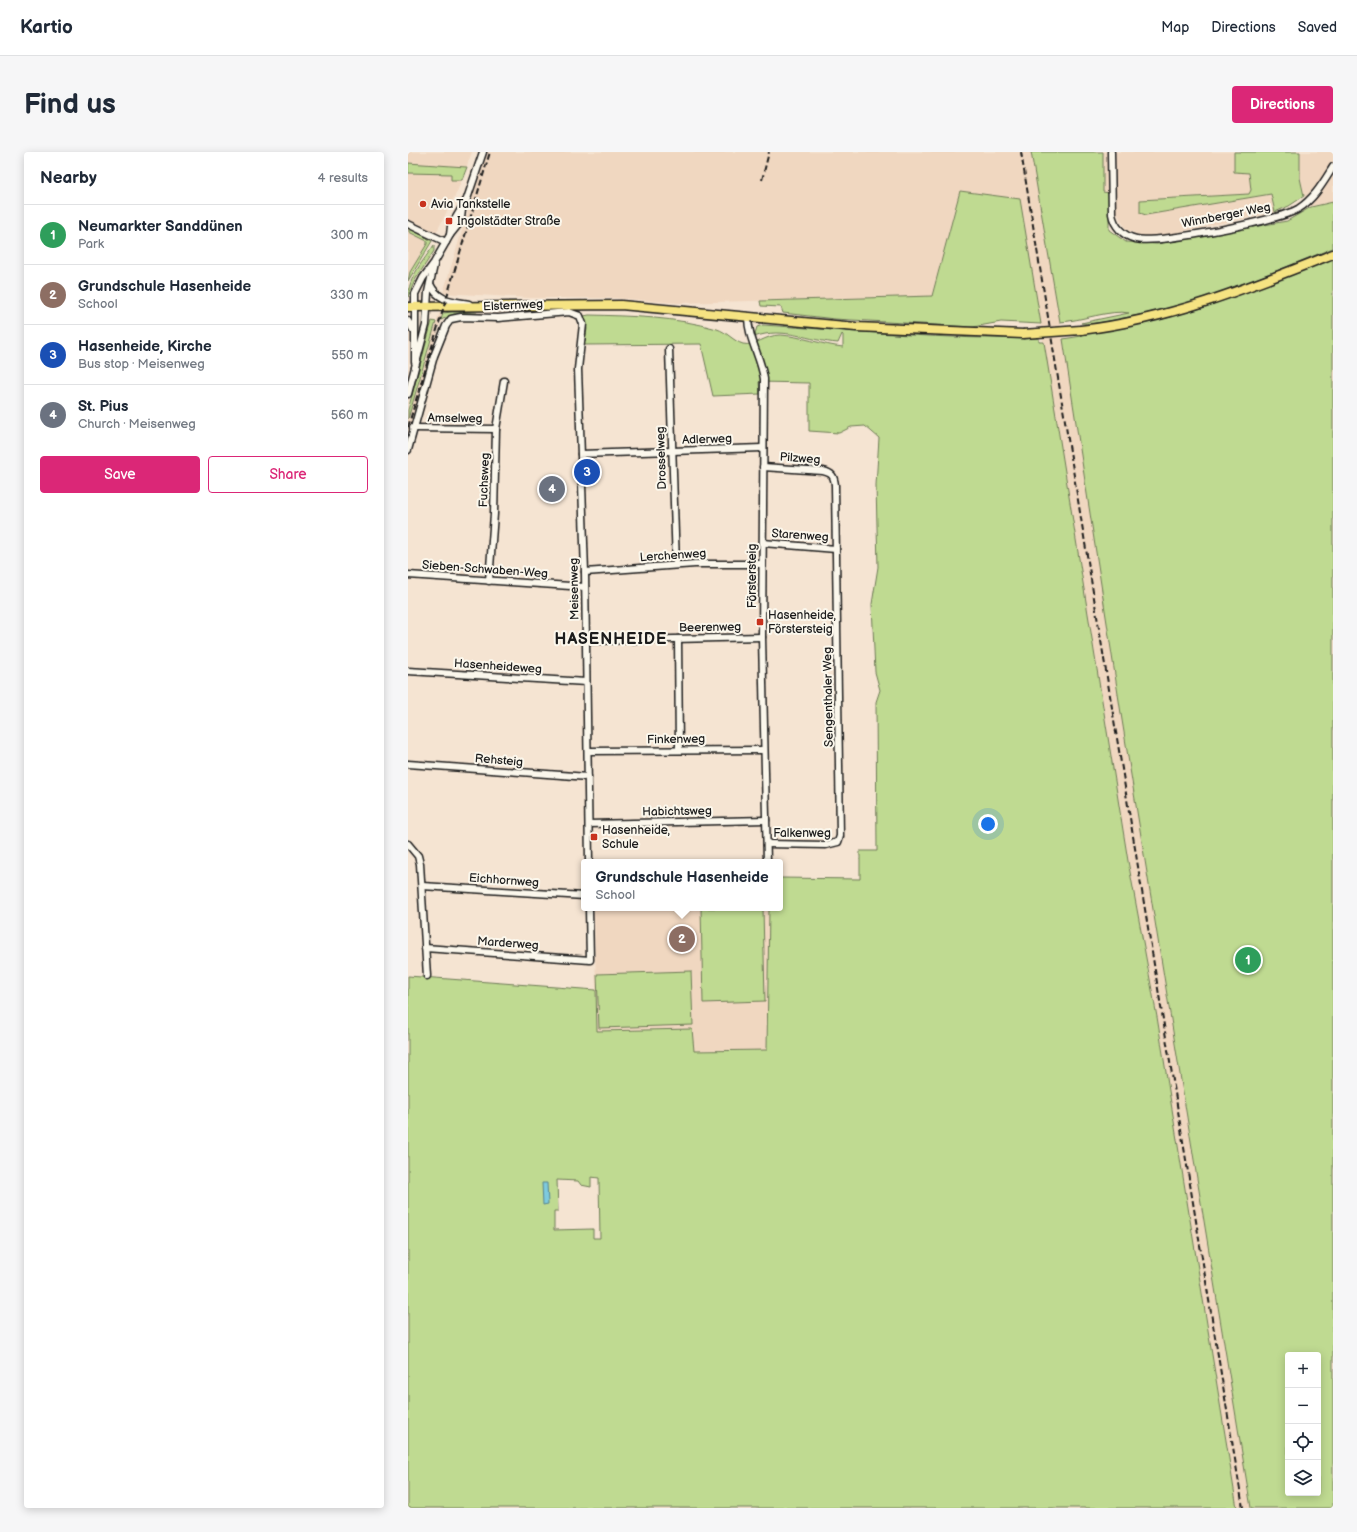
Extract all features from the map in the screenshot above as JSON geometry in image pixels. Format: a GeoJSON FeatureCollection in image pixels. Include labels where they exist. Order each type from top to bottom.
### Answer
{"type":"FeatureCollection","features":[{"type":"Feature","properties":{"kind":"main road"},"geometry":{"type":"LineString","coordinates":[[411,307],[479,305],[621,305],[856,327],[1023,334],[1081,330],[1152,318],[1193,307],[1262,283],[1333,254]]}},
{"type":"Feature","properties":{"kind":"street"},"geometry":{"type":"LineString","coordinates":[[415,362],[415,334],[411,307],[418,285],[434,263],[450,235],[451,226],[462,210],[483,152]]}},
{"type":"Feature","properties":{"kind":"street","name":"Winnberger Weg"},"geometry":{"type":"LineString","coordinates":[[1112,152],[1113,218],[1123,233],[1131,238],[1145,240],[1185,235],[1263,220],[1293,212],[1305,204],[1316,193],[1333,167]]}},
{"type":"Feature","properties":{"kind":"street"},"geometry":{"type":"LineString","coordinates":[[408,224],[446,242]]}},
{"type":"Feature","properties":{"kind":"street"},"geometry":{"type":"LineString","coordinates":[[408,394],[415,362],[426,325],[427,307],[434,263]]}},
{"type":"Feature","properties":{"kind":"street"},"geometry":{"type":"LineString","coordinates":[[430,284],[441,298],[479,305]]}},
{"type":"Feature","properties":{"kind":"street","name":"Elsternweg"},"geometry":{"type":"LineString","coordinates":[[413,428],[434,356],[448,322],[453,318],[498,318],[569,312],[580,316]]}},
{"type":"Feature","properties":{"kind":"street","name":"Meisenweg"},"geometry":{"type":"LineString","coordinates":[[580,316],[583,324],[578,369],[585,572],[589,859]]}},
{"type":"Feature","properties":{"kind":"street","name":"Förstersteig"},"geometry":{"type":"LineString","coordinates":[[748,317],[749,332],[764,379],[762,448],[762,637],[768,859]]}},
{"type":"Feature","properties":{"kind":"street"},"geometry":{"type":"LineString","coordinates":[[408,321],[415,334]]}},
{"type":"Feature","properties":{"kind":"street","name":"Drosselweg"},"geometry":{"type":"LineString","coordinates":[[669,350],[676,565]]}},
{"type":"Feature","properties":{"kind":"street","name":"Fuchsweg"},"geometry":{"type":"LineString","coordinates":[[489,581],[494,514],[496,429],[504,381]]}},
{"type":"Feature","properties":{"kind":"street"},"geometry":{"type":"LineString","coordinates":[[408,450],[413,428]]}},
{"type":"Feature","properties":{"kind":"street","name":"Amselweg"},"geometry":{"type":"LineString","coordinates":[[413,428],[496,429]]}},
{"type":"Feature","properties":{"kind":"street","name":"Adlerweg"},"geometry":{"type":"LineString","coordinates":[[581,454],[762,448]]}},
{"type":"Feature","properties":{"kind":"street","name":"Pilzweg"},"geometry":{"type":"LineString","coordinates":[[763,467],[823,471],[834,476]]}},
{"type":"Feature","properties":{"kind":"street","name":"Sengenthaler Weg"},"geometry":{"type":"LineString","coordinates":[[834,476],[840,750],[840,836],[837,843]]}},
{"type":"Feature","properties":{"kind":"street","name":"Starenweg"},"geometry":{"type":"LineString","coordinates":[[763,543],[836,548]]}},
{"type":"Feature","properties":{"kind":"street","name":"Lerchenweg"},"geometry":{"type":"LineString","coordinates":[[585,572],[676,565],[762,564]]}},
{"type":"Feature","properties":{"kind":"street","name":"Sieben-Schwaben-Weg"},"geometry":{"type":"LineString","coordinates":[[408,575],[585,587]]}},
{"type":"Feature","properties":{"kind":"street","name":"Beerenweg"},"geometry":{"type":"LineString","coordinates":[[586,641],[762,637]]}},
{"type":"Feature","properties":{"kind":"street"},"geometry":{"type":"LineString","coordinates":[[678,639],[679,750]]}},
{"type":"Feature","properties":{"kind":"street","name":"Hasenheideweg"},"geometry":{"type":"LineString","coordinates":[[408,671],[586,682]]}},
{"type":"Feature","properties":{"kind":"street","name":"Finkenweg"},"geometry":{"type":"LineString","coordinates":[[588,751],[764,750]]}},
{"type":"Feature","properties":{"kind":"street","name":"Rehsteig"},"geometry":{"type":"LineString","coordinates":[[408,764],[588,777]]}},
{"type":"Feature","properties":{"kind":"street","name":"Habichtsweg"},"geometry":{"type":"LineString","coordinates":[[588,824],[766,820]]}},
{"type":"Feature","properties":{"kind":"street","name":"Falkenweg"},"geometry":{"type":"LineString","coordinates":[[767,844],[826,845],[837,843]]}},
{"type":"Feature","properties":{"kind":"street"},"geometry":{"type":"LineString","coordinates":[[408,844],[419,860],[422,886],[427,976]]}},
{"type":"Feature","properties":{"kind":"street","name":"Eichhornweg"},"geometry":{"type":"LineString","coordinates":[[422,886],[581,896]]}},
{"type":"Feature","properties":{"kind":"street","name":"Marderweg"},"geometry":{"type":"LineString","coordinates":[[425,948],[590,960],[589,911]]}},
{"type":"Feature","properties":{"kind":"shaded area"},"geometry":{"type":"Polygon","coordinates":[[[408,152],[472,152],[457,192],[437,231],[427,244],[408,276],[408,152]]]}},
{"type":"Feature","properties":{"kind":"shaded area"},"geometry":{"type":"Polygon","coordinates":[[[486,152],[1031,152],[1060,322],[1165,983],[1251,1508],[1237,1508],[1157,1017],[1128,861],[1020,199],[960,191],[932,296],[677,303],[614,298],[530,298],[443,293],[486,152]]]}},
{"type":"Feature","properties":{"kind":"shaded area"},"geometry":{"type":"Polygon","coordinates":[[[1103,152],[1234,152],[1234,172],[1249,172],[1252,190],[1249,194],[1140,200],[1146,215],[1271,194],[1275,212],[1160,236],[1139,236],[1126,229],[1118,215],[1108,206],[1109,193],[1103,193],[1103,152]]]}},
{"type":"Feature","properties":{"kind":"shaded area"},"geometry":{"type":"Polygon","coordinates":[[[1300,152],[1333,152],[1333,202],[1311,207],[1304,196],[1300,178],[1300,152]]]}},
{"type":"Feature","properties":{"kind":"shaded area"},"geometry":{"type":"Polygon","coordinates":[[[443,313],[408,435],[408,419],[414,397],[439,314],[443,313]]]}},
{"type":"Feature","properties":{"kind":"shaded area"},"geometry":{"type":"Polygon","coordinates":[[[594,911],[769,911],[767,1050],[693,1051],[692,1029],[597,1031],[594,911]]]}},
{"type":"Feature","properties":{"kind":"green space"},"geometry":{"type":"Polygon","coordinates":[[[1031,152],[1103,152],[1103,192],[1109,193],[1109,230],[1126,242],[1157,244],[1287,221],[1311,207],[1333,202],[1333,248],[1232,288],[1181,305],[1105,322],[1081,323],[1129,313],[1122,312],[1105,314],[1060,322],[1031,152]]]}},
{"type":"Feature","properties":{"kind":"green space"},"geometry":{"type":"Polygon","coordinates":[[[1234,152],[1300,152],[1300,178],[1304,196],[1289,206],[1275,212],[1271,194],[1146,215],[1140,213],[1140,200],[1249,194],[1251,190],[1249,173],[1234,172],[1234,152]]]}},
{"type":"Feature","properties":{"kind":"green space"},"geometry":{"type":"Polygon","coordinates":[[[408,163],[467,167],[462,180],[451,180],[451,174],[408,173],[408,163]]]}},
{"type":"Feature","properties":{"kind":"green space"},"geometry":{"type":"Polygon","coordinates":[[[960,191],[1020,199],[1041,324],[1001,322],[973,327],[835,319],[783,313],[781,307],[761,306],[760,301],[932,296],[960,191]]]}},
{"type":"Feature","properties":{"kind":"green space"},"geometry":{"type":"Polygon","coordinates":[[[409,228],[432,241],[408,281],[410,272],[427,244],[427,241],[409,232],[409,228]]]}},
{"type":"Feature","properties":{"kind":"green space"},"geometry":{"type":"Polygon","coordinates":[[[434,245],[434,251],[415,280],[408,297],[414,276],[434,245]]]}},
{"type":"Feature","properties":{"kind":"green space"},"geometry":{"type":"Polygon","coordinates":[[[1333,258],[1333,1508],[1251,1508],[1122,720],[1063,339],[1082,336],[1082,334],[1148,323],[1179,315],[1241,294],[1333,258]]]}},
{"type":"Feature","properties":{"kind":"green space"},"geometry":{"type":"Polygon","coordinates":[[[443,313],[477,313],[478,316],[454,314],[441,320],[443,313]]]}},
{"type":"Feature","properties":{"kind":"green space"},"geometry":{"type":"Polygon","coordinates":[[[589,315],[637,317],[686,322],[717,329],[743,344],[752,344],[780,335],[843,347],[842,334],[838,343],[796,335],[776,333],[754,337],[757,327],[763,325],[970,338],[1039,338],[1039,342],[1044,342],[1128,861],[1157,1017],[1237,1508],[408,1508],[408,976],[596,990],[597,1031],[692,1029],[694,1051],[767,1050],[769,911],[783,911],[783,878],[860,879],[860,851],[877,851],[876,702],[880,690],[875,672],[872,604],[878,567],[876,485],[879,438],[865,426],[851,427],[839,433],[809,431],[809,383],[759,382],[760,394],[713,396],[701,344],[584,345],[587,329],[584,316],[589,315]],[[591,1177],[591,1187],[581,1185],[578,1181],[557,1180],[558,1211],[554,1211],[554,1230],[593,1229],[593,1238],[600,1238],[599,1178],[591,1177]]]}},
{"type":"Feature","properties":{"kind":"green space"},"geometry":{"type":"Polygon","coordinates":[[[432,321],[436,322],[408,419],[408,410],[432,321]]]}},
{"type":"Feature","properties":{"kind":"green space"},"geometry":{"type":"Polygon","coordinates":[[[701,911],[763,911],[765,1001],[703,1003],[701,911]]]}},
{"type":"Feature","properties":{"kind":"green space"},"geometry":{"type":"Polygon","coordinates":[[[691,971],[693,1025],[599,1028],[597,974],[691,971]]]}},
{"type":"Feature","properties":{"kind":"water"},"geometry":{"type":"Polygon","coordinates":[[[542,1183],[547,1183],[548,1204],[543,1205],[542,1183]]]}},
{"type":"Feature","properties":{"kind":"railway"},"geometry":{"type":"LineString","coordinates":[[408,427],[490,152]]}},
{"type":"Feature","properties":{"kind":"railway"},"geometry":{"type":"LineString","coordinates":[[762,180],[769,152]]}},
{"type":"Feature","properties":{"kind":"railway"},"geometry":{"type":"LineString","coordinates":[[1021,152],[1243,1508]]}},
{"type":"Feature","properties":{"kind":"place","name":"Avia Tankstelle"},"geometry":{"type":"Point","coordinates":[423,204]}},
{"type":"Feature","properties":{"kind":"place","name":"Ingolstädter Straße"},"geometry":{"type":"Point","coordinates":[449,221]}},
{"type":"Feature","properties":{"kind":"place","name":"Hasenheide, Kirche"},"geometry":{"type":"Point","coordinates":[587,472]}},
{"type":"Feature","properties":{"kind":"place","name":"St. Pius"},"geometry":{"type":"Point","coordinates":[552,489]}},
{"type":"Feature","properties":{"kind":"place","name":"Hasenheide, Förstersteig"},"geometry":{"type":"Point","coordinates":[760,622]}},
{"type":"Feature","properties":{"kind":"place","name":"Hasenheide, Schule"},"geometry":{"type":"Point","coordinates":[594,837]}},
{"type":"Feature","properties":{"kind":"place","name":"Grundschule Hasenheide"},"geometry":{"type":"Point","coordinates":[682,939]}},
{"type":"Feature","properties":{"kind":"place","name":"Neumarkter Sanddünen"},"geometry":{"type":"Point","coordinates":[1248,960]}},
{"type":"Feature","properties":{"kind":"district","name":"HASENHEIDE"},"geometry":{"type":"Point","coordinates":[611,638]}}]}
